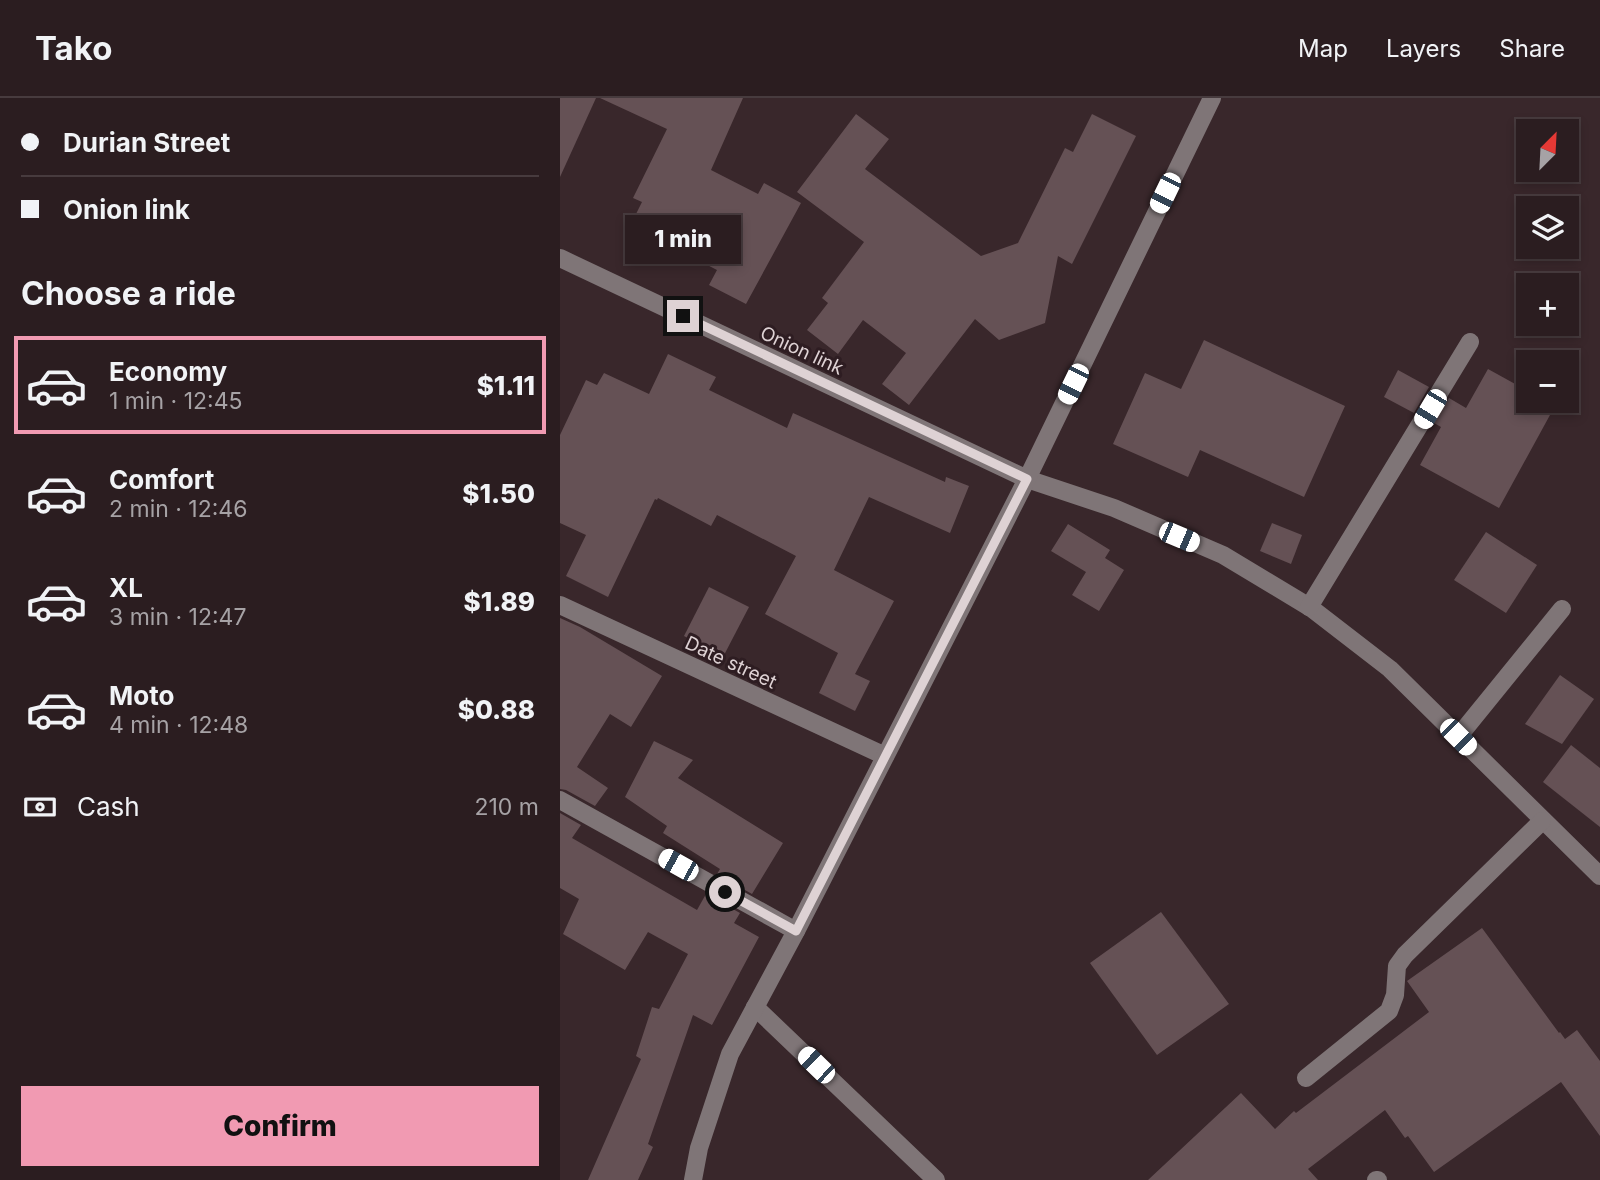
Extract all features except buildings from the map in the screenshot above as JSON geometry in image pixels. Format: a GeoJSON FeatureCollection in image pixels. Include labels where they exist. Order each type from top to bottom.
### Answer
{"type":"FeatureCollection","features":[{"type":"Feature","properties":{"kind":"street"},"geometry":{"type":"LineString","coordinates":[[693,1180],[699,1148],[730,1054],[796,931],[1027,479],[1212,98]]}},
{"type":"Feature","properties":{"kind":"street","name":"Onion link"},"geometry":{"type":"LineString","coordinates":[[560,258],[1027,479],[1114,509],[1223,555],[1309,607],[1390,669],[1600,876]]}},
{"type":"Feature","properties":{"kind":"street"},"geometry":{"type":"LineString","coordinates":[[1309,607],[1470,342]]}},
{"type":"Feature","properties":{"kind":"street","name":"Date street"},"geometry":{"type":"LineString","coordinates":[[560,606],[885,756]]}},
{"type":"Feature","properties":{"kind":"street"},"geometry":{"type":"LineString","coordinates":[[1458,737],[1562,609]]}},
{"type":"Feature","properties":{"kind":"street"},"geometry":{"type":"LineString","coordinates":[[560,800],[796,931]]}},
{"type":"Feature","properties":{"kind":"street"},"geometry":{"type":"LineString","coordinates":[[1306,1078],[1389,1011],[1395,995],[1397,966],[1405,955],[1542,821]]}},
{"type":"Feature","properties":{"kind":"street"},"geometry":{"type":"LineString","coordinates":[[755,1007],[936,1180]]}},
{"type":"Feature","properties":{"kind":"route"},"geometry":{"type":"LineString","coordinates":[[683,316],[1027,479],[796,931],[725,892]]}}]}
